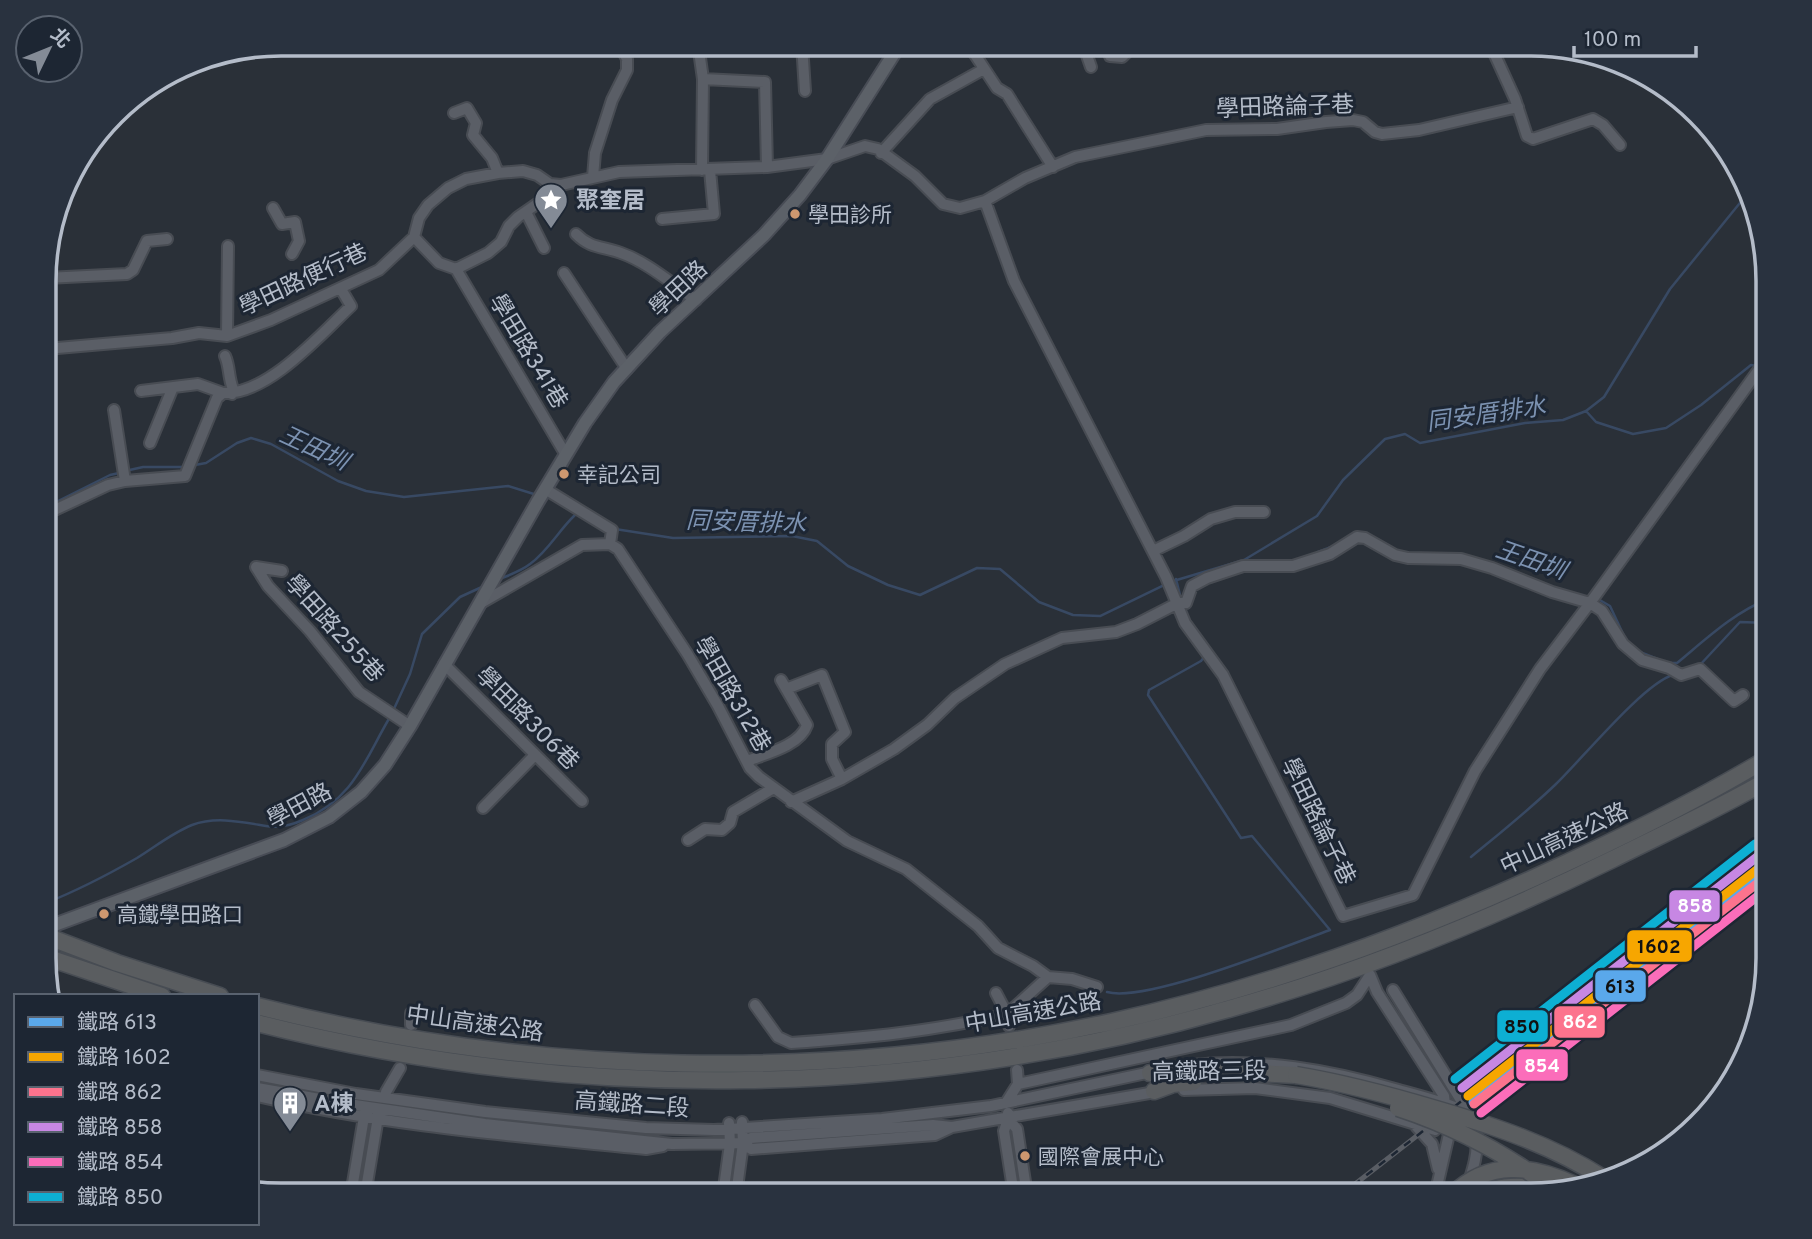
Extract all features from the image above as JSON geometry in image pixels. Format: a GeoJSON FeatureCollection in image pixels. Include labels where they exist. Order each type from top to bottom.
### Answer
{"type":"FeatureCollection","features":[{"type":"Feature","properties":{"kind":"highway","name":"中山高速公路"},"geometry":{"type":"LineString","coordinates":[[259,1006],[374,1032],[440,1043],[527,1054],[632,1062],[738,1064],[826,1060],[917,1053],[1028,1037],[1108,1022],[1228,992],[1398,935],[1562,865],[1663,816],[1756,765]]}},
{"type":"Feature","properties":{"kind":"highway","name":"中山高速公路"},"geometry":{"type":"LineString","coordinates":[[259,1023],[371,1048],[437,1059],[526,1071],[653,1079],[739,1080],[868,1074],[1031,1054],[1124,1036],[1233,1008],[1404,951],[1569,880],[1756,786]]}},
{"type":"Feature","properties":{"kind":"highway"},"geometry":{"type":"LineString","coordinates":[[56,938],[117,964],[214,994]]}},
{"type":"Feature","properties":{"kind":"highway"},"geometry":{"type":"LineString","coordinates":[[56,961],[156,994]]}},
{"type":"Feature","properties":{"kind":"highway"},"geometry":{"type":"LineString","coordinates":[[1150,1073],[1254,1072],[1370,1099],[1449,1128],[1507,1158],[1541,1182]]}},
{"type":"Feature","properties":{"kind":"highway"},"geometry":{"type":"LineString","coordinates":[[1154,1091],[1173,1084],[1220,1080],[1296,1080],[1362,1088],[1478,1121],[1565,1156],[1595,1173]]}},
{"type":"Feature","properties":{"kind":"highway"},"geometry":{"type":"LineString","coordinates":[[1470,1183],[1479,1177],[1508,1168],[1537,1170],[1563,1180]]}},
{"type":"Feature","properties":{"kind":"main road","name":"學田路"},"geometry":{"type":"LineString","coordinates":[[56,932],[284,840],[319,823],[361,792],[384,765],[405,723],[444,664],[545,489],[614,382],[660,332],[764,235],[800,195],[827,159],[892,56]]}},
{"type":"Feature","properties":{"kind":"street"},"geometry":{"type":"LineString","coordinates":[[593,177],[596,153],[612,100],[627,70],[625,56]]}},
{"type":"Feature","properties":{"kind":"street"},"geometry":{"type":"LineString","coordinates":[[662,219],[714,214],[706,170],[700,56]]}},
{"type":"Feature","properties":{"kind":"street"},"geometry":{"type":"LineString","coordinates":[[803,56],[805,91]]}},
{"type":"Feature","properties":{"kind":"street"},"geometry":{"type":"LineString","coordinates":[[976,56],[997,88],[1007,94],[1053,167]]}},
{"type":"Feature","properties":{"kind":"street"},"geometry":{"type":"LineString","coordinates":[[1087,56],[1091,68]]}},
{"type":"Feature","properties":{"kind":"street"},"geometry":{"type":"LineString","coordinates":[[1496,56],[1518,107],[1527,136],[1533,139],[1593,119],[1603,125],[1620,145]]}},
{"type":"Feature","properties":{"kind":"street"},"geometry":{"type":"LineString","coordinates":[[456,269],[488,253],[501,242],[509,226],[544,199],[555,185],[619,172],[767,167],[827,159],[865,146],[881,152],[930,99],[984,69]]}},
{"type":"Feature","properties":{"kind":"street"},"geometry":{"type":"LineString","coordinates":[[703,79],[765,82],[767,167]]}},
{"type":"Feature","properties":{"kind":"street","name":"學田路論子巷"},"geometry":{"type":"LineString","coordinates":[[881,152],[915,176],[943,204],[960,208],[985,201],[1026,178],[1075,157],[1206,130],[1277,129],[1353,120],[1363,122],[1382,134],[1419,130],[1518,107]]}},
{"type":"Feature","properties":{"kind":"street"},"geometry":{"type":"LineString","coordinates":[[454,113],[467,108],[476,123],[473,135],[492,158],[498,173]]}},
{"type":"Feature","properties":{"kind":"street","name":"學田路便行巷"},"geometry":{"type":"LineString","coordinates":[[56,348],[172,338],[199,333],[227,335],[271,320],[379,270],[414,237],[424,212],[448,188],[466,179],[523,172],[537,175],[555,185]]}},
{"type":"Feature","properties":{"kind":"street","name":"學田路論子巷"},"geometry":{"type":"LineString","coordinates":[[985,201],[1014,281],[1153,551],[1185,623],[1223,675],[1343,916],[1413,895],[1475,771],[1540,669],[1756,374]]}},
{"type":"Feature","properties":{"kind":"street"},"geometry":{"type":"LineString","coordinates":[[273,208],[282,224],[295,222],[299,241],[292,254]]}},
{"type":"Feature","properties":{"kind":"street"},"geometry":{"type":"LineString","coordinates":[[526,212],[544,248]]}},
{"type":"Feature","properties":{"kind":"street"},"geometry":{"type":"LineString","coordinates":[[576,234],[587,244],[621,253],[639,262],[696,300]]}},
{"type":"Feature","properties":{"kind":"street","name":"學田路341巷"},"geometry":{"type":"LineString","coordinates":[[414,237],[439,263],[456,269],[566,455]]}},
{"type":"Feature","properties":{"kind":"street"},"geometry":{"type":"LineString","coordinates":[[56,277],[127,274],[132,270],[147,241],[167,239]]}},
{"type":"Feature","properties":{"kind":"street"},"geometry":{"type":"LineString","coordinates":[[227,335],[228,246]]}},
{"type":"Feature","properties":{"kind":"street"},"geometry":{"type":"LineString","coordinates":[[564,273],[627,369]]}},
{"type":"Feature","properties":{"kind":"street"},"geometry":{"type":"LineString","coordinates":[[56,509],[108,485],[185,476],[217,398],[288,366],[351,306],[341,289]]}},
{"type":"Feature","properties":{"kind":"street"},"geometry":{"type":"LineString","coordinates":[[225,356],[233,389],[228,393]]}},
{"type":"Feature","properties":{"kind":"street"},"geometry":{"type":"LineString","coordinates":[[141,391],[198,384],[228,393]]}},
{"type":"Feature","properties":{"kind":"street"},"geometry":{"type":"LineString","coordinates":[[150,443],[173,387]]}},
{"type":"Feature","properties":{"kind":"street"},"geometry":{"type":"LineString","coordinates":[[114,410],[125,481]]}},
{"type":"Feature","properties":{"kind":"street","name":"學田路312巷"},"geometry":{"type":"LineString","coordinates":[[545,489],[611,530],[610,544],[618,549],[688,655],[750,768],[772,789],[847,842],[906,869],[978,926],[998,948],[1048,977]]}},
{"type":"Feature","properties":{"kind":"street"},"geometry":{"type":"LineString","coordinates":[[1153,551],[1211,519],[1235,512],[1264,512]]}},
{"type":"Feature","properties":{"kind":"street"},"geometry":{"type":"LineString","coordinates":[[791,802],[842,779],[894,749],[927,726],[955,698],[1005,664],[1062,638],[1116,632],[1137,624],[1178,603],[1186,603],[1192,586],[1207,578],[1243,566],[1293,566],[1330,554],[1357,537],[1365,538],[1395,555],[1408,558],[1461,559],[1590,603],[1602,611],[1623,644],[1642,660],[1669,668],[1681,675],[1700,669],[1734,701],[1743,695]]}},
{"type":"Feature","properties":{"kind":"street"},"geometry":{"type":"LineString","coordinates":[[478,604],[582,545],[610,544]]}},
{"type":"Feature","properties":{"kind":"street","name":"學田路255巷"},"geometry":{"type":"LineString","coordinates":[[282,571],[256,567],[268,586],[310,631],[359,692],[405,723]]}},
{"type":"Feature","properties":{"kind":"street","name":"學田路306巷"},"geometry":{"type":"LineString","coordinates":[[444,664],[582,801]]}},
{"type":"Feature","properties":{"kind":"street"},"geometry":{"type":"LineString","coordinates":[[747,761],[784,746],[804,734],[807,725],[783,684],[822,675],[845,732],[831,744],[832,759],[842,779]]}},
{"type":"Feature","properties":{"kind":"street"},"geometry":{"type":"LineString","coordinates":[[483,808],[535,755]]}},
{"type":"Feature","properties":{"kind":"street"},"geometry":{"type":"LineString","coordinates":[[688,840],[705,829],[722,830],[730,823],[733,812],[772,789]]}},
{"type":"Feature","properties":{"kind":"street"},"geometry":{"type":"LineString","coordinates":[[1018,1084],[1291,1025],[1346,1003],[1357,995],[1370,975],[1377,992],[1444,1096],[1448,1134],[1439,1183]]}},
{"type":"Feature","properties":{"kind":"street"},"geometry":{"type":"LineString","coordinates":[[755,1005],[778,1037],[791,1043],[906,1034],[968,1024],[1007,1014],[1048,977],[1072,979],[1097,987]]}},
{"type":"Feature","properties":{"kind":"street"},"geometry":{"type":"LineString","coordinates":[[1392,990],[1467,1112],[1477,1145],[1468,1183]]}},
{"type":"Feature","properties":{"kind":"street"},"geometry":{"type":"LineString","coordinates":[[996,993],[1007,1014],[1009,1026]]}},
{"type":"Feature","properties":{"kind":"street","name":"高鐵路三段"},"geometry":{"type":"LineString","coordinates":[[1006,1103],[1174,1067],[1218,1062],[1297,1066],[1341,1074],[1445,1103],[1467,1112]]}},
{"type":"Feature","properties":{"kind":"street"},"geometry":{"type":"LineString","coordinates":[[367,1183],[382,1101],[400,1068]]}},
{"type":"Feature","properties":{"kind":"street"},"geometry":{"type":"LineString","coordinates":[[1012,1183],[1004,1131],[1008,1119],[1006,1103],[1018,1084],[1017,1070]]}},
{"type":"Feature","properties":{"kind":"street","name":"高鐵路二段"},"geometry":{"type":"LineString","coordinates":[[259,1075],[366,1102]]}},
{"type":"Feature","properties":{"kind":"street","name":"高鐵路二段"},"geometry":{"type":"LineString","coordinates":[[259,1088],[366,1102],[382,1101],[485,1133],[646,1149],[672,1144],[743,1143],[751,1149],[883,1140],[935,1135],[953,1127],[1008,1119]]}},
{"type":"Feature","properties":{"kind":"street","name":"高鐵路三段"},"geometry":{"type":"LineString","coordinates":[[1008,1119],[1154,1091],[1231,1088],[1286,1091],[1330,1098],[1448,1134]]}},
{"type":"Feature","properties":{"kind":"street","name":"高鐵路二段"},"geometry":{"type":"LineString","coordinates":[[259,1096],[382,1101],[646,1128],[882,1119],[1006,1103]]}},
{"type":"Feature","properties":{"kind":"street"},"geometry":{"type":"LineString","coordinates":[[353,1183],[366,1102]]}},
{"type":"Feature","properties":{"kind":"street"},"geometry":{"type":"LineString","coordinates":[[1008,1119],[1017,1129],[1025,1183]]}},
{"type":"Feature","properties":{"kind":"street","name":"高鐵路三段"},"geometry":{"type":"LineString","coordinates":[[1408,1121],[1424,1133],[1432,1144],[1440,1179]]}},
{"type":"Feature","properties":{"kind":"street"},"geometry":{"type":"LineString","coordinates":[[1448,1134],[1461,1133],[1471,1124]]}},
{"type":"Feature","properties":{"kind":"street"},"geometry":{"type":"LineString","coordinates":[[725,1183],[730,1126]]}},
{"type":"Feature","properties":{"kind":"street"},"geometry":{"type":"LineString","coordinates":[[738,1183],[743,1143],[742,1126]]}},
{"type":"Feature","properties":{"kind":"waterway","name":"同安厝排水"},"geometry":{"type":"LineString","coordinates":[[1170,582],[1244,560],[1317,516],[1343,480],[1385,439],[1405,434],[1420,443],[1525,423],[1563,420],[1586,411],[1604,397],[1670,289],[1741,202]]}},
{"type":"Feature","properties":{"kind":"waterway"},"geometry":{"type":"LineString","coordinates":[[1586,411],[1596,422],[1633,434],[1666,428],[1701,405],[1751,365],[1756,366]]}},
{"type":"Feature","properties":{"kind":"waterway","name":"王田圳"},"geometry":{"type":"LineString","coordinates":[[195,465],[206,463],[237,443],[251,438],[271,444],[338,481],[366,491],[404,497],[508,486],[537,495]]}},
{"type":"Feature","properties":{"kind":"waterway","name":"王田圳"},"geometry":{"type":"LineString","coordinates":[[125,471],[143,467],[184,467]]}},
{"type":"Feature","properties":{"kind":"waterway","name":"王田圳"},"geometry":{"type":"LineString","coordinates":[[56,502],[119,473]]}},
{"type":"Feature","properties":{"kind":"waterway","name":"同安厝排水"},"geometry":{"type":"LineString","coordinates":[[562,505],[598,527]]}},
{"type":"Feature","properties":{"kind":"waterway","name":"同安厝排水"},"geometry":{"type":"LineString","coordinates":[[500,579],[523,569],[536,559],[575,515]]}},
{"type":"Feature","properties":{"kind":"waterway","name":"同安厝排水"},"geometry":{"type":"LineString","coordinates":[[615,529],[673,538],[792,536],[817,541],[848,566],[888,585],[920,595],[977,568],[1000,569],[1039,602],[1073,615],[1100,616],[1164,585]]}},
{"type":"Feature","properties":{"kind":"waterway","name":"王田圳"},"geometry":{"type":"LineString","coordinates":[[1318,552],[1331,547]]}},
{"type":"Feature","properties":{"kind":"waterway"},"geometry":{"type":"LineString","coordinates":[[1176,579],[1181,599]]}},
{"type":"Feature","properties":{"kind":"waterway","name":"同安厝排水"},"geometry":{"type":"LineString","coordinates":[[393,711],[410,674],[422,634],[460,597],[484,586]]}},
{"type":"Feature","properties":{"kind":"waterway","name":"王田圳"},"geometry":{"type":"LineString","coordinates":[[1598,599],[1610,606],[1625,638]]}},
{"type":"Feature","properties":{"kind":"waterway","name":"王田圳"},"geometry":{"type":"LineString","coordinates":[[1669,663],[1677,663],[1731,619],[1756,605]]}},
{"type":"Feature","properties":{"kind":"waterway"},"geometry":{"type":"LineString","coordinates":[[1699,666],[1740,622],[1756,623]]}},
{"type":"Feature","properties":{"kind":"waterway","name":"王田圳"},"geometry":{"type":"LineString","coordinates":[[1640,652],[1660,660]]}},
{"type":"Feature","properties":{"kind":"waterway"},"geometry":{"type":"LineString","coordinates":[[1107,992],[1126,993],[1183,981],[1250,960],[1330,930],[1252,836],[1241,838],[1148,695],[1149,690],[1201,661],[1205,656]]}},
{"type":"Feature","properties":{"kind":"waterway"},"geometry":{"type":"LineString","coordinates":[[1471,857],[1556,784],[1646,692],[1673,675]]}},
{"type":"Feature","properties":{"kind":"waterway","name":"同安厝排水"},"geometry":{"type":"LineString","coordinates":[[56,899],[81,888],[171,836],[201,822],[220,820],[271,827],[290,825],[320,811],[346,790],[356,777],[390,717]]}},
{"type":"Feature","properties":{"kind":"railway"},"geometry":{"type":"LineString","coordinates":[[1356,1183],[1468,1096]]}},
{"type":"Feature","properties":{"kind":"rail line","name":"850"},"geometry":{"type":"LineString","coordinates":[[1455,1079],[1755,844]]}},
{"type":"Feature","properties":{"kind":"rail line","name":"858"},"geometry":{"type":"LineString","coordinates":[[1462,1088],[1756,858]]}},
{"type":"Feature","properties":{"kind":"rail line","name":"1602"},"geometry":{"type":"LineString","coordinates":[[1468,1096],[1756,870]]}},
{"type":"Feature","properties":{"kind":"rail line","name":"613"},"geometry":{"type":"LineString","coordinates":[[1473,1102],[1756,879]]}},
{"type":"Feature","properties":{"kind":"rail line","name":"862"},"geometry":{"type":"LineString","coordinates":[[1474,1104],[1756,884]]}},
{"type":"Feature","properties":{"kind":"rail line","name":"854"},"geometry":{"type":"LineString","coordinates":[[1481,1113],[1756,897]]}},
{"type":"Feature","properties":{"kind":"place","name":"學田診所"},"geometry":{"type":"Point","coordinates":[795,214]}},
{"type":"Feature","properties":{"kind":"place","name":"聚奎居"},"geometry":{"type":"Point","coordinates":[551,230]}},
{"type":"Feature","properties":{"kind":"place","name":"幸記公司"},"geometry":{"type":"Point","coordinates":[564,474]}},
{"type":"Feature","properties":{"kind":"place","name":"高鐵學田路口"},"geometry":{"type":"Point","coordinates":[104,914]}},
{"type":"Feature","properties":{"kind":"place","name":"A棟"},"geometry":{"type":"Point","coordinates":[290,1133]}},
{"type":"Feature","properties":{"kind":"place","name":"國際會展中心"},"geometry":{"type":"Point","coordinates":[1025,1156]}}]}
